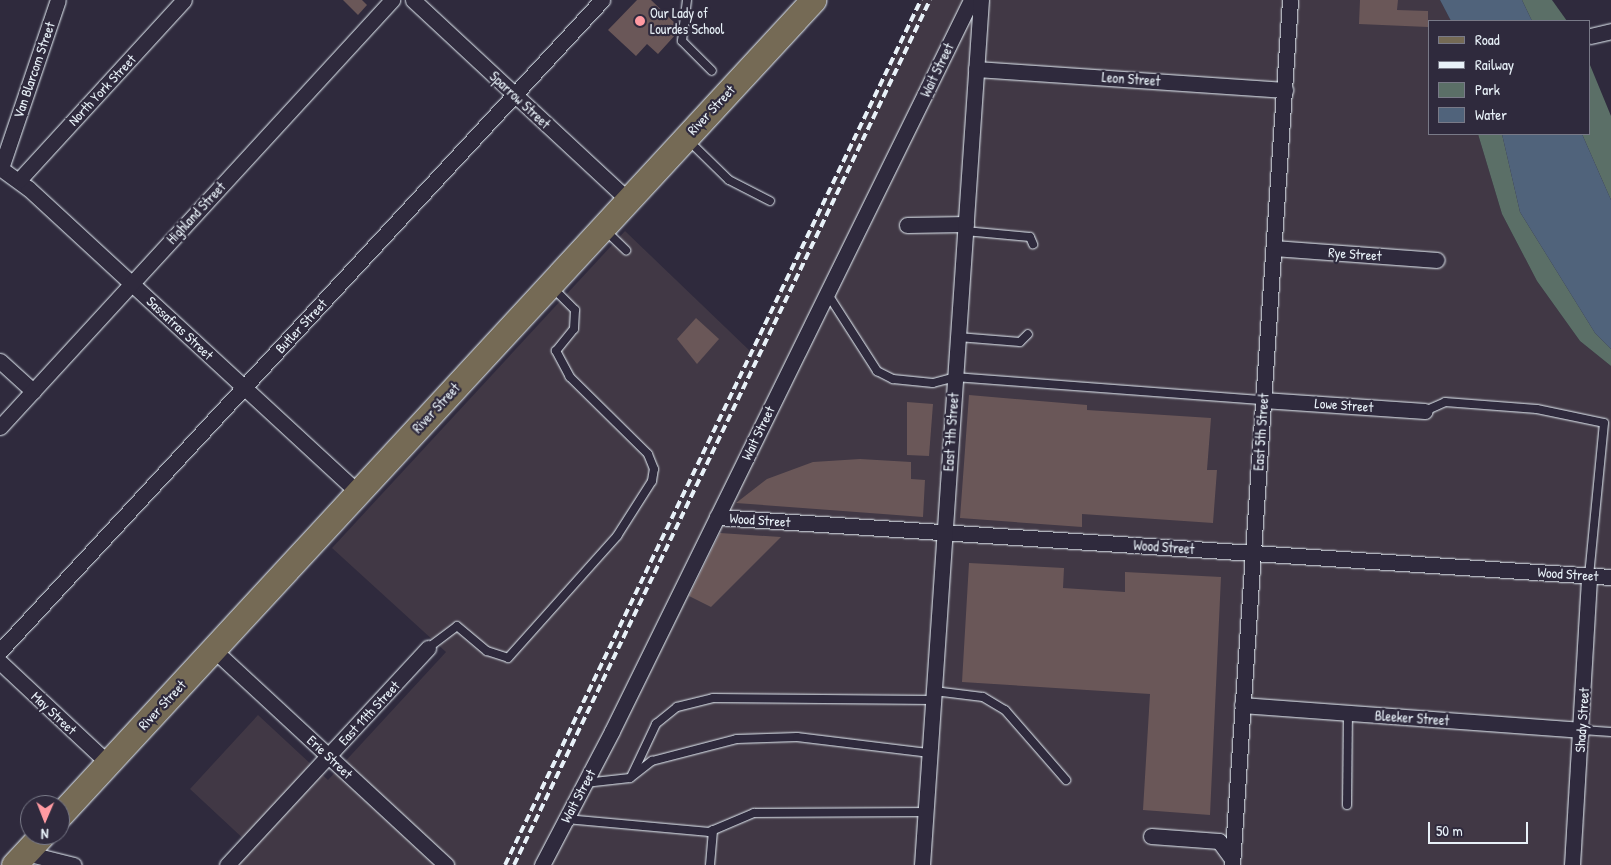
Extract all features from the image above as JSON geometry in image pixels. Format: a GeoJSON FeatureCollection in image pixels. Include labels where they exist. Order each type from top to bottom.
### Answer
{"type":"FeatureCollection","features":[{"type":"Feature","properties":{"kind":"main road","name":"River Street"},"geometry":{"type":"LineString","coordinates":[[70,804],[813,0]]}},
{"type":"Feature","properties":{"kind":"street","name":"Van Blarcom Street"},"geometry":{"type":"LineString","coordinates":[[1,168],[58,0]]}},
{"type":"Feature","properties":{"kind":"street","name":"North York Street"},"geometry":{"type":"LineString","coordinates":[[19,180],[184,0]]}},
{"type":"Feature","properties":{"kind":"street","name":"Highland Street"},"geometry":{"type":"LineString","coordinates":[[0,427],[392,0]]}},
{"type":"Feature","properties":{"kind":"street","name":"Sparrow Street"},"geometry":{"type":"LineString","coordinates":[[413,0],[628,200]]}},
{"type":"Feature","properties":{"kind":"street","name":"Butler Street"},"geometry":{"type":"LineString","coordinates":[[0,652],[602,0]]}},
{"type":"Feature","properties":{"kind":"street","name":"Wait Street"},"geometry":{"type":"LineString","coordinates":[[542,865],[585,783],[717,517],[971,0]]}},
{"type":"Feature","properties":{"kind":"street","name":"East 7th Street"},"geometry":{"type":"LineString","coordinates":[[922,865],[981,0]]}},
{"type":"Feature","properties":{"kind":"street","name":"East 5th Street"},"geometry":{"type":"LineString","coordinates":[[1233,863],[1290,0]]}},
{"type":"Feature","properties":{"kind":"street"},"geometry":{"type":"LineString","coordinates":[[1591,36],[1611,31]]}},
{"type":"Feature","properties":{"kind":"street","name":"Leon Street"},"geometry":{"type":"LineString","coordinates":[[976,68],[1285,90]]}},
{"type":"Feature","properties":{"kind":"street","name":"Sassafras Street"},"geometry":{"type":"LineString","coordinates":[[1,168],[19,180],[358,493]]}},
{"type":"Feature","properties":{"kind":"street"},"geometry":{"type":"LineString","coordinates":[[907,225],[966,227]]}},
{"type":"Feature","properties":{"kind":"street","name":"Rye Street"},"geometry":{"type":"LineString","coordinates":[[1274,248],[1437,260]]}},
{"type":"Feature","properties":{"kind":"street"},"geometry":{"type":"LineString","coordinates":[[0,361],[33,391]]}},
{"type":"Feature","properties":{"kind":"street","name":"Lowe Street"},"geometry":{"type":"LineString","coordinates":[[1264,400],[1425,411]]}},
{"type":"Feature","properties":{"kind":"street","name":"Wood Street"},"geometry":{"type":"LineString","coordinates":[[717,517],[1611,577]]}},
{"type":"Feature","properties":{"kind":"street","name":"Shady Street"},"geometry":{"type":"LineString","coordinates":[[1572,865],[1582,730],[1590,575]]}},
{"type":"Feature","properties":{"kind":"street","name":"East 11th Street"},"geometry":{"type":"LineString","coordinates":[[227,865],[428,648]]}},
{"type":"Feature","properties":{"kind":"street","name":"Erie Street"},"geometry":{"type":"LineString","coordinates":[[213,649],[446,865]]}},
{"type":"Feature","properties":{"kind":"street","name":"May Street"},"geometry":{"type":"LineString","coordinates":[[0,662],[108,763]]}},
{"type":"Feature","properties":{"kind":"street","name":"Bleeker Street"},"geometry":{"type":"LineString","coordinates":[[1242,705],[1582,730]]}},
{"type":"Feature","properties":{"kind":"street"},"geometry":{"type":"LineString","coordinates":[[1151,836],[1219,841],[1233,863]]}},
{"type":"Feature","properties":{"kind":"street"},"geometry":{"type":"LineString","coordinates":[[27,851],[74,865]]}},
{"type":"Feature","properties":{"kind":"lane"},"geometry":{"type":"LineString","coordinates":[[687,0],[682,41],[712,71]]}},
{"type":"Feature","properties":{"kind":"lane"},"geometry":{"type":"LineString","coordinates":[[685,138],[728,180],[770,201]]}},
{"type":"Feature","properties":{"kind":"lane"},"geometry":{"type":"LineString","coordinates":[[966,227],[1030,238],[1033,244]]}},
{"type":"Feature","properties":{"kind":"lane"},"geometry":{"type":"LineString","coordinates":[[602,228],[626,250]]}},
{"type":"Feature","properties":{"kind":"lane"},"geometry":{"type":"LineString","coordinates":[[428,648],[457,626],[487,651],[508,658],[617,536],[652,482],[654,469],[648,454],[570,377],[556,351],[574,329],[575,310],[550,284]]}},
{"type":"Feature","properties":{"kind":"lane"},"geometry":{"type":"LineString","coordinates":[[827,293],[876,371],[893,379],[933,383],[955,377],[1264,400]]}},
{"type":"Feature","properties":{"kind":"lane"},"geometry":{"type":"LineString","coordinates":[[958,337],[1020,342],[1028,334]]}},
{"type":"Feature","properties":{"kind":"lane"},"geometry":{"type":"LineString","coordinates":[[1425,411],[1445,402],[1537,409],[1604,423],[1590,575]]}},
{"type":"Feature","properties":{"kind":"lane"},"geometry":{"type":"LineString","coordinates":[[630,778],[656,724],[677,707],[713,698],[934,695],[983,697],[1005,710],[1066,780]]}},
{"type":"Feature","properties":{"kind":"lane"},"geometry":{"type":"LineString","coordinates":[[1347,805],[1348,713]]}},
{"type":"Feature","properties":{"kind":"lane"},"geometry":{"type":"LineString","coordinates":[[1582,730],[1611,732]]}},
{"type":"Feature","properties":{"kind":"lane"},"geometry":{"type":"LineString","coordinates":[[585,783],[630,778],[652,761],[737,739],[796,737],[930,752]]}},
{"type":"Feature","properties":{"kind":"lane"},"geometry":{"type":"LineString","coordinates":[[566,819],[713,830],[754,813],[926,812]]}},
{"type":"Feature","properties":{"kind":"lane"},"geometry":{"type":"LineString","coordinates":[[710,865],[713,830]]}},
{"type":"Feature","properties":{"kind":"shaded area"},"geometry":{"type":"Polygon","coordinates":[[[921,0],[1440,0],[1450,20],[1428,20],[1428,135],[1478,135],[1502,214],[1537,281],[1580,341],[1611,366],[1611,865],[227,865],[248,843],[190,789],[258,715],[328,780],[446,652],[332,548],[625,231],[750,351],[921,0]]]}},
{"type":"Feature","properties":{"kind":"green space"},"geometry":{"type":"Polygon","coordinates":[[[1522,0],[1552,0],[1566,20],[1532,20],[1522,0]]]}},
{"type":"Feature","properties":{"kind":"green space"},"geometry":{"type":"Polygon","coordinates":[[[1591,67],[1611,116],[1611,200],[1582,135],[1591,135],[1591,67]]]}},
{"type":"Feature","properties":{"kind":"green space"},"geometry":{"type":"Polygon","coordinates":[[[1478,135],[1502,135],[1520,212],[1595,333],[1611,349],[1611,366],[1580,341],[1537,281],[1502,214],[1478,135]]]}},
{"type":"Feature","properties":{"kind":"water"},"geometry":{"type":"Polygon","coordinates":[[[1440,0],[1522,0],[1532,20],[1450,20],[1440,0]]]}},
{"type":"Feature","properties":{"kind":"water"},"geometry":{"type":"Polygon","coordinates":[[[1502,135],[1582,135],[1611,200],[1611,349],[1595,333],[1520,212],[1502,135]]]}},
{"type":"Feature","properties":{"kind":"building"},"geometry":{"type":"Polygon","coordinates":[[[343,0],[362,0],[367,5],[358,15],[343,0]]]}},
{"type":"Feature","properties":{"kind":"building"},"geometry":{"type":"Polygon","coordinates":[[[637,0],[651,0],[678,26],[677,33],[658,54],[647,44],[636,56],[608,30],[637,0]]]}},
{"type":"Feature","properties":{"kind":"building"},"geometry":{"type":"Polygon","coordinates":[[[1360,0],[1398,0],[1397,10],[1428,11],[1428,27],[1359,24],[1360,0]]]}},
{"type":"Feature","properties":{"kind":"building"},"geometry":{"type":"Polygon","coordinates":[[[696,318],[719,339],[697,364],[677,339],[696,318]]]}},
{"type":"Feature","properties":{"kind":"building"},"geometry":{"type":"Polygon","coordinates":[[[969,395],[1087,405],[1087,410],[1211,418],[1207,470],[1217,470],[1213,523],[1082,514],[1082,527],[960,518],[969,395]]]}},
{"type":"Feature","properties":{"kind":"building"},"geometry":{"type":"Polygon","coordinates":[[[907,402],[933,404],[929,456],[907,455],[907,402]]]}},
{"type":"Feature","properties":{"kind":"building"},"geometry":{"type":"Polygon","coordinates":[[[860,459],[911,462],[911,479],[925,480],[923,517],[736,503],[767,479],[813,462],[860,459]]]}},
{"type":"Feature","properties":{"kind":"building"},"geometry":{"type":"Polygon","coordinates":[[[720,533],[781,537],[711,607],[689,596],[720,533]]]}},
{"type":"Feature","properties":{"kind":"building"},"geometry":{"type":"Polygon","coordinates":[[[969,563],[1064,568],[1063,588],[1125,592],[1125,572],[1221,577],[1210,815],[1143,810],[1150,694],[962,682],[969,563]]]}},
{"type":"Feature","properties":{"kind":"railway"},"geometry":{"type":"LineString","coordinates":[[505,865],[921,0]]}},
{"type":"Feature","properties":{"kind":"railway"},"geometry":{"type":"LineString","coordinates":[[514,865],[930,0]]}},
{"type":"Feature","properties":{"kind":"place","name":"Our Lady of Lourdes School"},"geometry":{"type":"Point","coordinates":[640,21]}}]}
